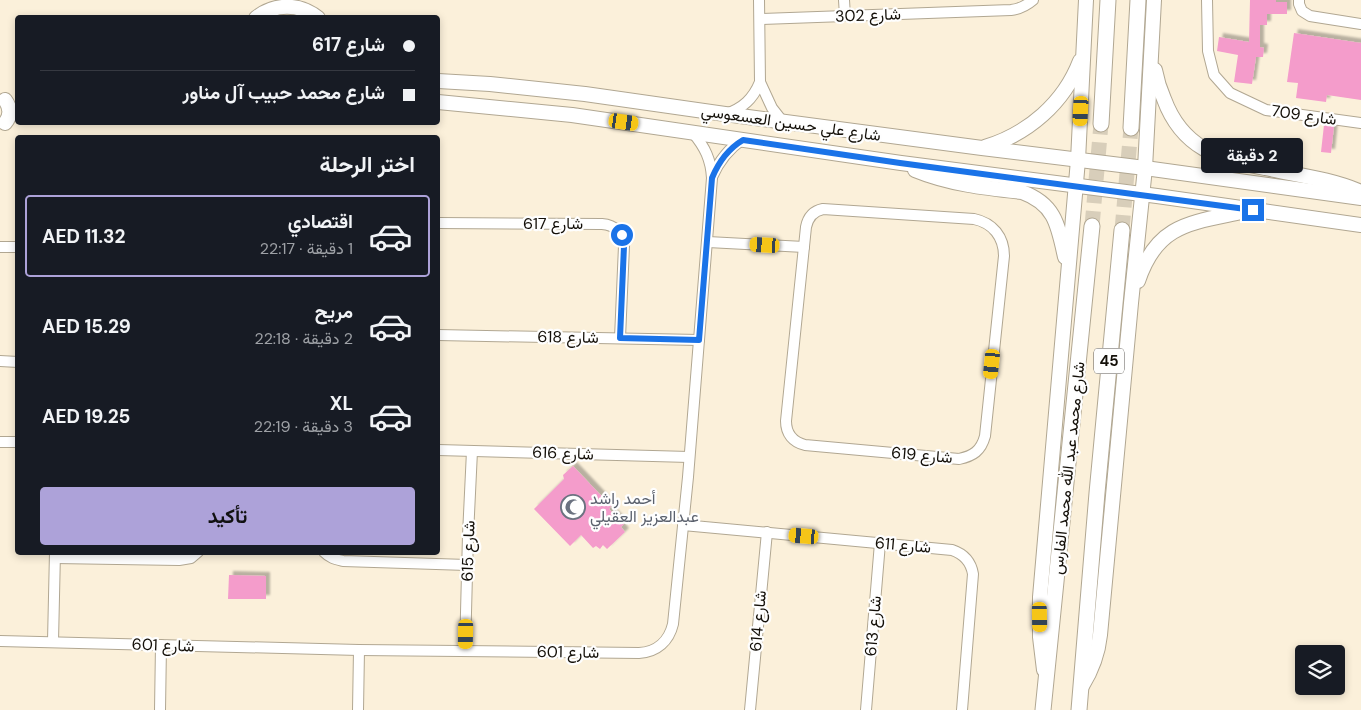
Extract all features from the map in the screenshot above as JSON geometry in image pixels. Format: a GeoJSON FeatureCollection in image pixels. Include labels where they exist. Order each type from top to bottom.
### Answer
{"type":"FeatureCollection","features":[{"type":"Feature","properties":{"kind":"main road"},"geometry":{"type":"LineString","coordinates":[[1101,124],[1108,0]]}},
{"type":"Feature","properties":{"kind":"main road"},"geometry":{"type":"LineString","coordinates":[[1131,128],[1138,0]]}},
{"type":"Feature","properties":{"kind":"main road","name":"شارع محمد عبد الله محمد الفارس"},"geometry":{"type":"LineString","coordinates":[[1043,710],[1092,226]]}},
{"type":"Feature","properties":{"kind":"main road","name":"شارع محمد عبد الله محمد الفارس"},"geometry":{"type":"LineString","coordinates":[[1079,710],[1122,230]]}},
{"type":"Feature","properties":{"kind":"street"},"geometry":{"type":"LineString","coordinates":[[305,0],[315,15]]}},
{"type":"Feature","properties":{"kind":"street"},"geometry":{"type":"LineString","coordinates":[[725,114],[735,111],[750,100],[760,82],[759,0]]}},
{"type":"Feature","properties":{"kind":"street"},"geometry":{"type":"LineString","coordinates":[[844,0],[845,16]]}},
{"type":"Feature","properties":{"kind":"street","name":"شارع 302"},"geometry":{"type":"LineString","coordinates":[[760,19],[1011,10],[1024,7],[1033,0]]}},
{"type":"Feature","properties":{"kind":"street"},"geometry":{"type":"LineString","coordinates":[[1046,681],[1040,636],[1040,597],[1078,160],[1086,0]]}},
{"type":"Feature","properties":{"kind":"street"},"geometry":{"type":"LineString","coordinates":[[1082,686],[1093,667],[1099,646],[1145,168],[1154,0]]}},
{"type":"Feature","properties":{"kind":"street","name":"شارع 709"},"geometry":{"type":"LineString","coordinates":[[1207,0],[1208,51],[1214,75],[1230,93],[1266,110],[1361,123]]}},
{"type":"Feature","properties":{"kind":"street"},"geometry":{"type":"LineString","coordinates":[[1299,0],[1302,11],[1310,16],[1361,24]]}},
{"type":"Feature","properties":{"kind":"street"},"geometry":{"type":"LineString","coordinates":[[261,10],[293,7],[304,9],[314,15]]}},
{"type":"Feature","properties":{"kind":"street"},"geometry":{"type":"LineString","coordinates":[[1152,46],[1156,79],[1166,106],[1180,128],[1199,146],[1222,158],[1235,162],[1328,181],[1361,192]]}},
{"type":"Feature","properties":{"kind":"street"},"geometry":{"type":"LineString","coordinates":[[982,148],[1009,138],[1045,114],[1072,79],[1083,53]]}},
{"type":"Feature","properties":{"kind":"street","name":"شارع علي حسين العسعوسي"},"geometry":{"type":"LineString","coordinates":[[440,80],[585,94],[1361,198]]}},
{"type":"Feature","properties":{"kind":"street"},"geometry":{"type":"LineString","coordinates":[[760,82],[772,108],[783,122]]}},
{"type":"Feature","properties":{"kind":"street"},"geometry":{"type":"LineString","coordinates":[[8,100],[10,115],[8,123]]}},
{"type":"Feature","properties":{"kind":"street","name":"شارع علي حسين العسعوسي"},"geometry":{"type":"LineString","coordinates":[[440,102],[572,115],[900,163],[1076,185],[1361,225]]}},
{"type":"Feature","properties":{"kind":"street","name":"شارع 601"},"geometry":{"type":"LineString","coordinates":[[0,641],[359,650],[639,653],[657,648],[666,641],[671,630],[683,525],[708,242],[712,167],[704,147],[693,133]]}},
{"type":"Feature","properties":{"kind":"street","name":"شارع 601"},"geometry":{"type":"LineString","coordinates":[[712,178],[724,155],[743,140]]}},
{"type":"Feature","properties":{"kind":"street"},"geometry":{"type":"LineString","coordinates":[[900,163],[945,181],[1022,192],[1039,200],[1046,206],[1057,222],[1069,271]]}},
{"type":"Feature","properties":{"kind":"street","name":"شارع 619"},"geometry":{"type":"LineString","coordinates":[[823,209],[974,219],[986,223],[996,231],[1002,243],[1004,256],[985,436],[979,450],[959,459],[805,445],[794,441],[790,437],[786,421],[804,247],[807,220],[816,210],[823,209]]}},
{"type":"Feature","properties":{"kind":"street"},"geometry":{"type":"LineString","coordinates":[[1131,302],[1146,260],[1152,250],[1167,235],[1188,224],[1253,210]]}},
{"type":"Feature","properties":{"kind":"street","name":"شارع 617"},"geometry":{"type":"LineString","coordinates":[[440,223],[602,224],[613,226],[622,235],[624,246],[620,338]]}},
{"type":"Feature","properties":{"kind":"street"},"geometry":{"type":"LineString","coordinates":[[708,242],[804,247]]}},
{"type":"Feature","properties":{"kind":"street"},"geometry":{"type":"LineString","coordinates":[[0,247],[15,247]]}},
{"type":"Feature","properties":{"kind":"street","name":"شارع 618"},"geometry":{"type":"LineString","coordinates":[[440,334],[699,340]]}},
{"type":"Feature","properties":{"kind":"street"},"geometry":{"type":"LineString","coordinates":[[0,361],[15,362]]}},
{"type":"Feature","properties":{"kind":"street"},"geometry":{"type":"LineString","coordinates":[[0,442],[15,442]]}},
{"type":"Feature","properties":{"kind":"street","name":"شارع 616"},"geometry":{"type":"LineString","coordinates":[[440,450],[689,456]]}},
{"type":"Feature","properties":{"kind":"street","name":"شارع 615"},"geometry":{"type":"LineString","coordinates":[[465,651],[472,451]]}},
{"type":"Feature","properties":{"kind":"street","name":"شارع 611"},"geometry":{"type":"LineString","coordinates":[[683,525],[957,551],[966,558],[972,568],[973,580],[962,710]]}},
{"type":"Feature","properties":{"kind":"street","name":"شارع 614"},"geometry":{"type":"LineString","coordinates":[[750,710],[766,532]]}},
{"type":"Feature","properties":{"kind":"street","name":"شارع 613"},"geometry":{"type":"LineString","coordinates":[[866,710],[880,543]]}},
{"type":"Feature","properties":{"kind":"street"},"geometry":{"type":"LineString","coordinates":[[53,641],[55,555],[179,560],[191,558],[194,555]]}},
{"type":"Feature","properties":{"kind":"street"},"geometry":{"type":"LineString","coordinates":[[327,555],[343,560],[467,564]]}},
{"type":"Feature","properties":{"kind":"street"},"geometry":{"type":"LineString","coordinates":[[160,710],[161,645]]}},
{"type":"Feature","properties":{"kind":"street"},"geometry":{"type":"LineString","coordinates":[[358,710],[359,650]]}},
{"type":"Feature","properties":{"kind":"building"},"geometry":{"type":"Polygon","coordinates":[[[1250,0],[1287,2],[1287,14],[1267,14],[1267,25],[1260,25],[1260,47],[1264,48],[1263,57],[1256,57],[1252,84],[1234,82],[1238,55],[1217,51],[1219,37],[1249,42],[1250,0]]]}},
{"type":"Feature","properties":{"kind":"building"},"geometry":{"type":"Polygon","coordinates":[[[1294,33],[1361,43],[1361,100],[1327,95],[1326,102],[1296,98],[1298,83],[1287,82],[1294,33]]]}},
{"type":"Feature","properties":{"kind":"building"},"geometry":{"type":"Polygon","coordinates":[[[1324,125],[1334,126],[1331,153],[1321,152],[1324,125]]]}},
{"type":"Feature","properties":{"kind":"building","name":"أحمد راشد عبدالعزيز العقيلي"},"geometry":{"type":"Polygon","coordinates":[[[573,466],[611,506],[609,509],[624,524],[621,527],[625,532],[607,549],[603,545],[600,549],[596,546],[593,548],[581,535],[570,546],[534,509],[564,479],[563,475],[573,466]]]}},
{"type":"Feature","properties":{"kind":"building"},"geometry":{"type":"Polygon","coordinates":[[[229,575],[266,576],[266,599],[228,599],[229,575]]]}},
{"type":"Feature","properties":{"kind":"tunnel"},"geometry":{"type":"LineString","coordinates":[[1092,226],[1101,124]]}},
{"type":"Feature","properties":{"kind":"tunnel"},"geometry":{"type":"LineString","coordinates":[[1122,230],[1131,128]]}},
{"type":"Feature","properties":{"kind":"place","name":"أحمد راشد عبدالعزيز العقيلي"},"geometry":{"type":"Point","coordinates":[573,507]}},
{"type":"Feature","properties":{"kind":"route"},"geometry":{"type":"LineString","coordinates":[[622,235],[624,246],[620,338],[699,340],[712,178],[724,155],[743,140],[1253,210]]}}]}
